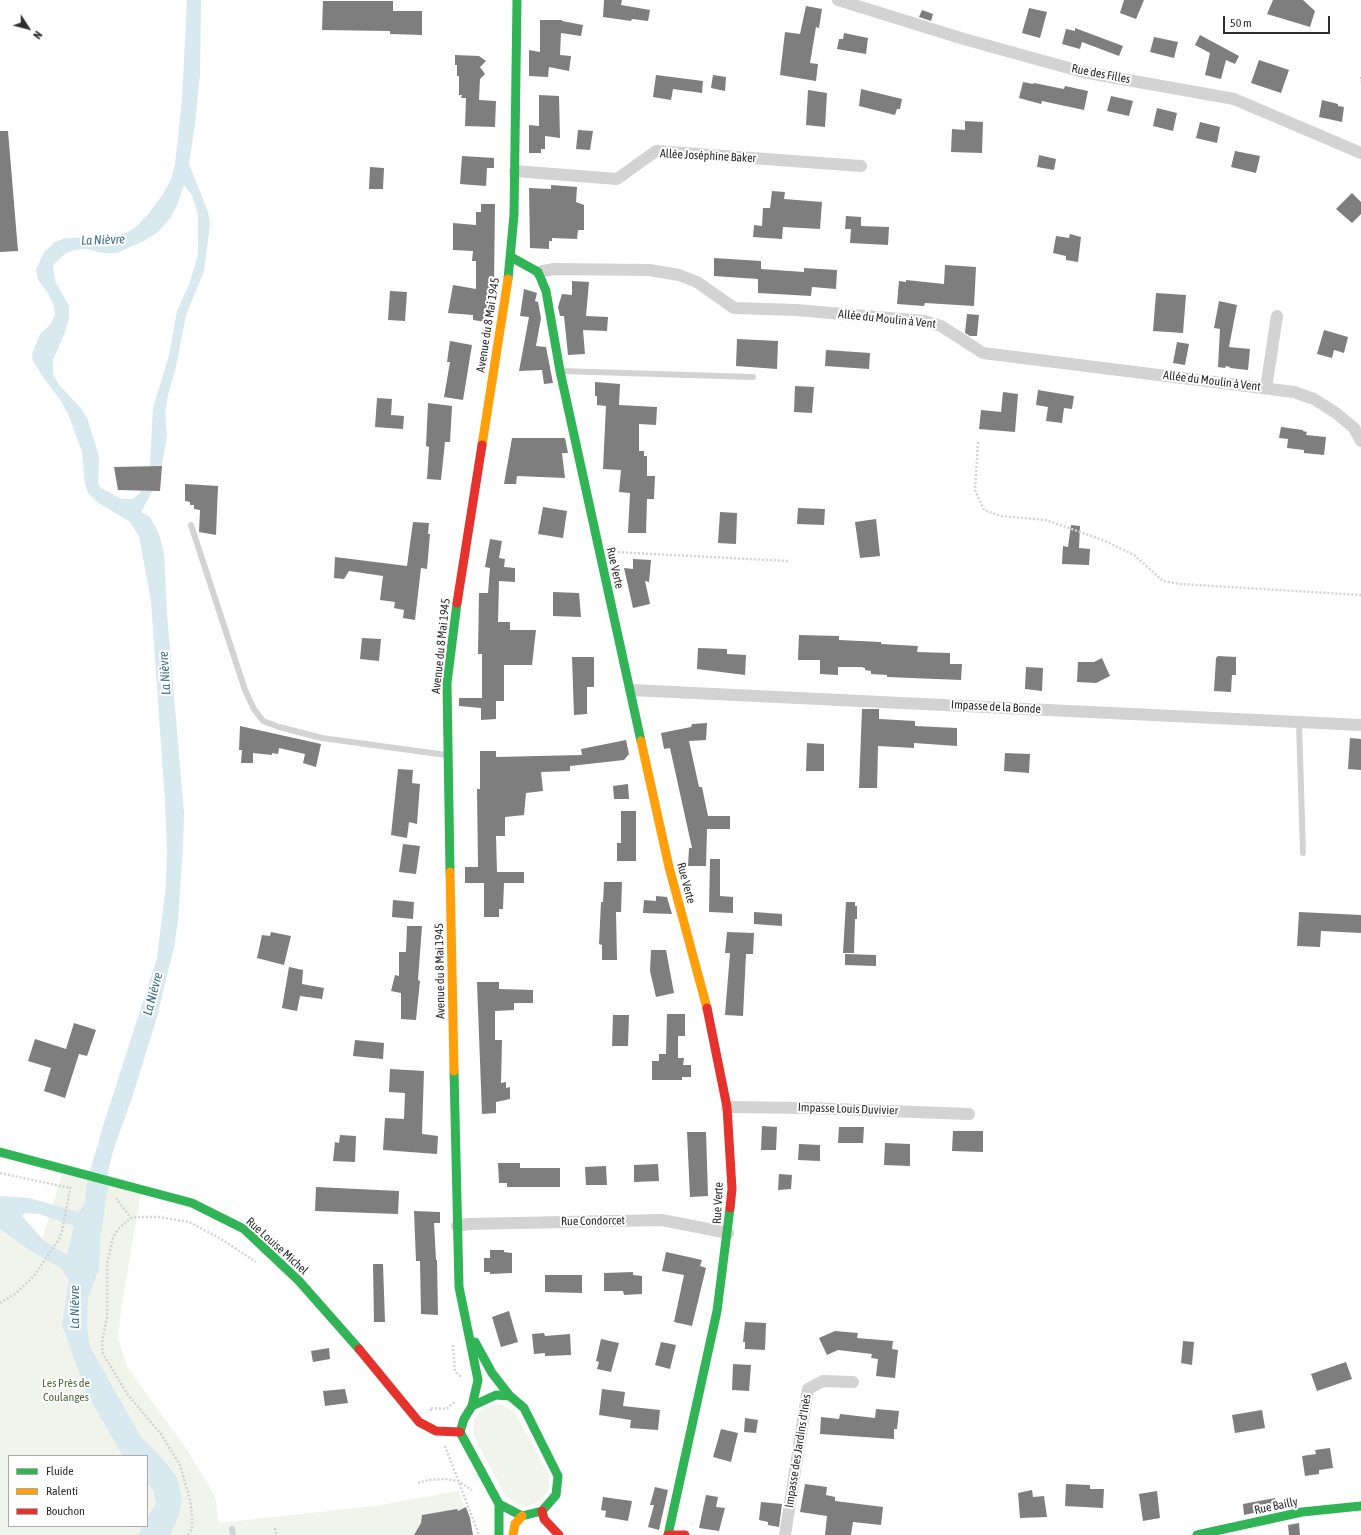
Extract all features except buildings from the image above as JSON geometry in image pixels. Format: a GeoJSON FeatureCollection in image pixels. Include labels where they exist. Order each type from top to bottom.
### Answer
{"type":"FeatureCollection","features":[{"type":"Feature","properties":{"kind":"street","name":"Avenue du 8 Mai 1945"},"geometry":{"type":"LineString","coordinates":[[460,1432],[464,1419],[472,1406],[478,1380],[465,1322],[459,1279],[447,683],[454,623],[511,257],[514,215],[517,0]]}},
{"type":"Feature","properties":{"kind":"street","name":"Rue des Filles"},"geometry":{"type":"LineString","coordinates":[[838,0],[964,40],[1083,72],[1234,99],[1361,153]]}},
{"type":"Feature","properties":{"kind":"street","name":"Allée Joséphine Baker"},"geometry":{"type":"LineString","coordinates":[[515,171],[617,179],[656,151],[861,166]]}},
{"type":"Feature","properties":{"kind":"street"},"geometry":{"type":"LineString","coordinates":[[511,257],[521,261],[538,272]]}},
{"type":"Feature","properties":{"kind":"street","name":"Allée du Moulin à Vent"},"geometry":{"type":"LineString","coordinates":[[538,272],[554,269],[649,270],[678,274],[697,282],[734,308],[796,310],[924,321],[942,326],[984,353],[1294,392],[1314,399],[1336,412],[1354,428],[1361,441]]}},
{"type":"Feature","properties":{"kind":"street","name":"Rue Verte"},"geometry":{"type":"LineString","coordinates":[[538,272],[546,291],[560,370],[669,867],[704,994],[727,1107],[732,1190],[728,1234],[716,1311],[668,1535]]}},
{"type":"Feature","properties":{"kind":"street"},"geometry":{"type":"LineString","coordinates":[[1266,388],[1278,316]]}},
{"type":"Feature","properties":{"kind":"street","name":"Impasse de la Bonde"},"geometry":{"type":"LineString","coordinates":[[631,690],[1361,725]]}},
{"type":"Feature","properties":{"kind":"street","name":"Impasse Louis Duvivier"},"geometry":{"type":"LineString","coordinates":[[727,1107],[808,1108],[969,1114]]}},
{"type":"Feature","properties":{"kind":"street","name":"Rue Louise Michel"},"geometry":{"type":"LineString","coordinates":[[0,1152],[111,1180],[192,1203],[244,1229],[300,1281],[377,1369],[419,1422],[436,1431],[460,1432]]}},
{"type":"Feature","properties":{"kind":"street","name":"Rue Condorcet"},"geometry":{"type":"LineString","coordinates":[[457,1226],[468,1224],[662,1220],[728,1234]]}},
{"type":"Feature","properties":{"kind":"street","name":"Avenue du 8 Mai 1945"},"geometry":{"type":"LineString","coordinates":[[465,1322],[492,1373],[510,1396],[524,1408],[558,1476],[556,1495],[542,1511]]}},
{"type":"Feature","properties":{"kind":"street","name":"Impasse des Jardins d'Inès"},"geometry":{"type":"LineString","coordinates":[[785,1535],[808,1389],[823,1381],[853,1382]]}},
{"type":"Feature","properties":{"kind":"street"},"geometry":{"type":"LineString","coordinates":[[472,1406],[496,1395],[510,1396]]}},
{"type":"Feature","properties":{"kind":"street"},"geometry":{"type":"LineString","coordinates":[[460,1432],[499,1504],[499,1535]]}},
{"type":"Feature","properties":{"kind":"street"},"geometry":{"type":"LineString","coordinates":[[499,1504],[522,1516]]}},
{"type":"Feature","properties":{"kind":"street","name":"Rue Bailly"},"geometry":{"type":"LineString","coordinates":[[1197,1535],[1302,1512],[1361,1506]]}},
{"type":"Feature","properties":{"kind":"street"},"geometry":{"type":"LineString","coordinates":[[513,1535],[515,1524],[522,1516],[542,1511],[544,1519],[559,1535]]}},
{"type":"Feature","properties":{"kind":"street"},"geometry":{"type":"LineString","coordinates":[[668,1535],[685,1535]]}},
{"type":"Feature","properties":{"kind":"lane"},"geometry":{"type":"LineString","coordinates":[[560,370],[753,378]]}},
{"type":"Feature","properties":{"kind":"lane"},"geometry":{"type":"LineString","coordinates":[[191,525],[245,690],[254,709],[263,721],[278,727],[322,738],[448,755]]}},
{"type":"Feature","properties":{"kind":"lane"},"geometry":{"type":"LineString","coordinates":[[1299,722],[1302,853]]}},
{"type":"Feature","properties":{"kind":"path"},"geometry":{"type":"LineString","coordinates":[[978,442],[975,490],[984,510],[1001,516],[1046,520],[1103,540],[1134,555],[1164,581],[1180,584],[1361,595]]}},
{"type":"Feature","properties":{"kind":"path"},"geometry":{"type":"LineString","coordinates":[[599,551],[788,561]]}},
{"type":"Feature","properties":{"kind":"path"},"geometry":{"type":"LineString","coordinates":[[0,1303],[15,1294],[30,1281],[55,1245],[62,1231],[70,1188],[77,1172]]}},
{"type":"Feature","properties":{"kind":"path"},"geometry":{"type":"LineString","coordinates":[[0,1173],[70,1188]]}},
{"type":"Feature","properties":{"kind":"path"},"geometry":{"type":"LineString","coordinates":[[188,1535],[192,1529],[192,1515],[180,1465],[161,1434],[128,1395],[103,1354],[102,1342],[107,1317],[107,1263],[113,1238],[118,1229],[131,1218],[159,1216],[189,1222],[221,1239],[262,1268]]}},
{"type":"Feature","properties":{"kind":"path"},"geometry":{"type":"LineString","coordinates":[[418,1483],[445,1478],[458,1481],[475,1491]]}},
{"type":"Feature","properties":{"kind":"path"},"geometry":{"type":"LineString","coordinates":[[275,1528],[276,1535]]}},
{"type":"Feature","properties":{"kind":"green space","name":"Les Prés de Coulanges"},"geometry":{"type":"Polygon","coordinates":[[[62,1174],[141,1193],[121,1310],[118,1338],[127,1367],[188,1451],[215,1496],[219,1523],[374,1506],[458,1491],[465,1509],[422,1515],[420,1518],[423,1519],[422,1526],[418,1528],[416,1535],[0,1535],[0,1229],[29,1250],[42,1240],[62,1174]]]}},
{"type":"Feature","properties":{"kind":"green space"},"geometry":{"type":"Polygon","coordinates":[[[500,1404],[514,1411],[549,1475],[549,1487],[543,1498],[536,1503],[526,1506],[517,1505],[505,1495],[473,1434],[474,1419],[481,1410],[490,1405],[500,1404]]]}},
{"type":"Feature","properties":{"kind":"water","name":"La Nièvre"},"geometry":{"type":"Polygon","coordinates":[[[187,0],[201,0],[200,74],[189,164],[208,212],[210,224],[204,271],[186,315],[176,367],[168,395],[165,412],[167,435],[162,466],[158,481],[141,512],[150,517],[159,534],[164,552],[167,614],[184,813],[178,921],[174,947],[157,1017],[132,1098],[113,1151],[108,1172],[108,1187],[100,1240],[99,1269],[88,1297],[87,1327],[90,1347],[141,1437],[168,1465],[177,1478],[182,1499],[179,1515],[170,1535],[138,1535],[142,1527],[148,1527],[148,1517],[156,1503],[153,1490],[148,1483],[148,1455],[122,1455],[86,1392],[62,1325],[69,1280],[61,1268],[29,1250],[0,1229],[0,1196],[29,1198],[79,1212],[85,1201],[87,1182],[103,1126],[157,958],[166,885],[167,849],[165,802],[151,601],[139,536],[130,522],[97,502],[88,493],[85,485],[82,452],[69,416],[61,401],[33,361],[32,354],[40,334],[50,325],[55,315],[54,306],[48,293],[38,280],[36,270],[44,252],[55,242],[65,238],[111,237],[126,233],[137,226],[163,194],[171,179],[175,164],[182,100],[187,0]],[[184,185],[178,203],[171,217],[158,232],[144,241],[117,253],[102,253],[87,249],[75,250],[66,253],[53,265],[55,281],[69,306],[69,318],[65,332],[53,360],[53,374],[59,385],[81,408],[88,420],[99,457],[98,483],[101,488],[122,499],[133,499],[140,493],[150,466],[153,407],[169,356],[177,311],[190,282],[198,254],[198,215],[192,195],[184,185]],[[25,1213],[22,1216],[43,1240],[67,1255],[74,1226],[39,1214],[25,1213]]]}},
{"type":"Feature","properties":{"kind":"traffic: fast"},"geometry":{"type":"LineString","coordinates":[[508,279],[514,215],[517,0]]}},
{"type":"Feature","properties":{"kind":"traffic: fast"},"geometry":{"type":"LineString","coordinates":[[511,257],[538,272],[546,291],[560,371],[641,741]]}},
{"type":"Feature","properties":{"kind":"traffic: fast"},"geometry":{"type":"LineString","coordinates":[[450,872],[447,683],[457,603]]}},
{"type":"Feature","properties":{"kind":"traffic: fast"},"geometry":{"type":"LineString","coordinates":[[454,1071],[459,1287],[478,1380],[472,1406]]}},
{"type":"Feature","properties":{"kind":"traffic: fast"},"geometry":{"type":"LineString","coordinates":[[0,1152],[192,1203],[244,1229],[299,1281],[359,1349]]}},
{"type":"Feature","properties":{"kind":"traffic: fast"},"geometry":{"type":"LineString","coordinates":[[668,1535],[717,1311],[730,1208]]}},
{"type":"Feature","properties":{"kind":"traffic: fast"},"geometry":{"type":"LineString","coordinates":[[475,1342],[492,1373],[510,1396]]}},
{"type":"Feature","properties":{"kind":"traffic: fast"},"geometry":{"type":"LineString","coordinates":[[499,1504],[522,1516],[542,1511],[556,1495],[558,1476],[524,1408],[510,1396],[496,1395],[472,1406],[464,1419],[460,1432],[499,1504],[499,1535]]}},
{"type":"Feature","properties":{"kind":"traffic: fast"},"geometry":{"type":"LineString","coordinates":[[1197,1535],[1302,1512],[1361,1506]]}},
{"type":"Feature","properties":{"kind":"traffic: slow"},"geometry":{"type":"LineString","coordinates":[[482,445],[508,279]]}},
{"type":"Feature","properties":{"kind":"traffic: slow"},"geometry":{"type":"LineString","coordinates":[[641,741],[669,867],[707,1008]]}},
{"type":"Feature","properties":{"kind":"traffic: slow"},"geometry":{"type":"LineString","coordinates":[[450,872],[454,1071]]}},
{"type":"Feature","properties":{"kind":"traffic: slow"},"geometry":{"type":"LineString","coordinates":[[513,1535],[515,1524],[522,1516]]}},
{"type":"Feature","properties":{"kind":"traffic: jam"},"geometry":{"type":"LineString","coordinates":[[457,603],[482,445]]}},
{"type":"Feature","properties":{"kind":"traffic: jam"},"geometry":{"type":"LineString","coordinates":[[707,1008],[727,1107],[732,1189],[730,1208]]}},
{"type":"Feature","properties":{"kind":"traffic: jam"},"geometry":{"type":"LineString","coordinates":[[359,1349],[419,1422],[436,1431],[460,1432]]}},
{"type":"Feature","properties":{"kind":"traffic: jam"},"geometry":{"type":"LineString","coordinates":[[542,1511],[544,1519],[559,1535]]}},
{"type":"Feature","properties":{"kind":"traffic: jam"},"geometry":{"type":"LineString","coordinates":[[668,1535],[685,1535]]}}]}
